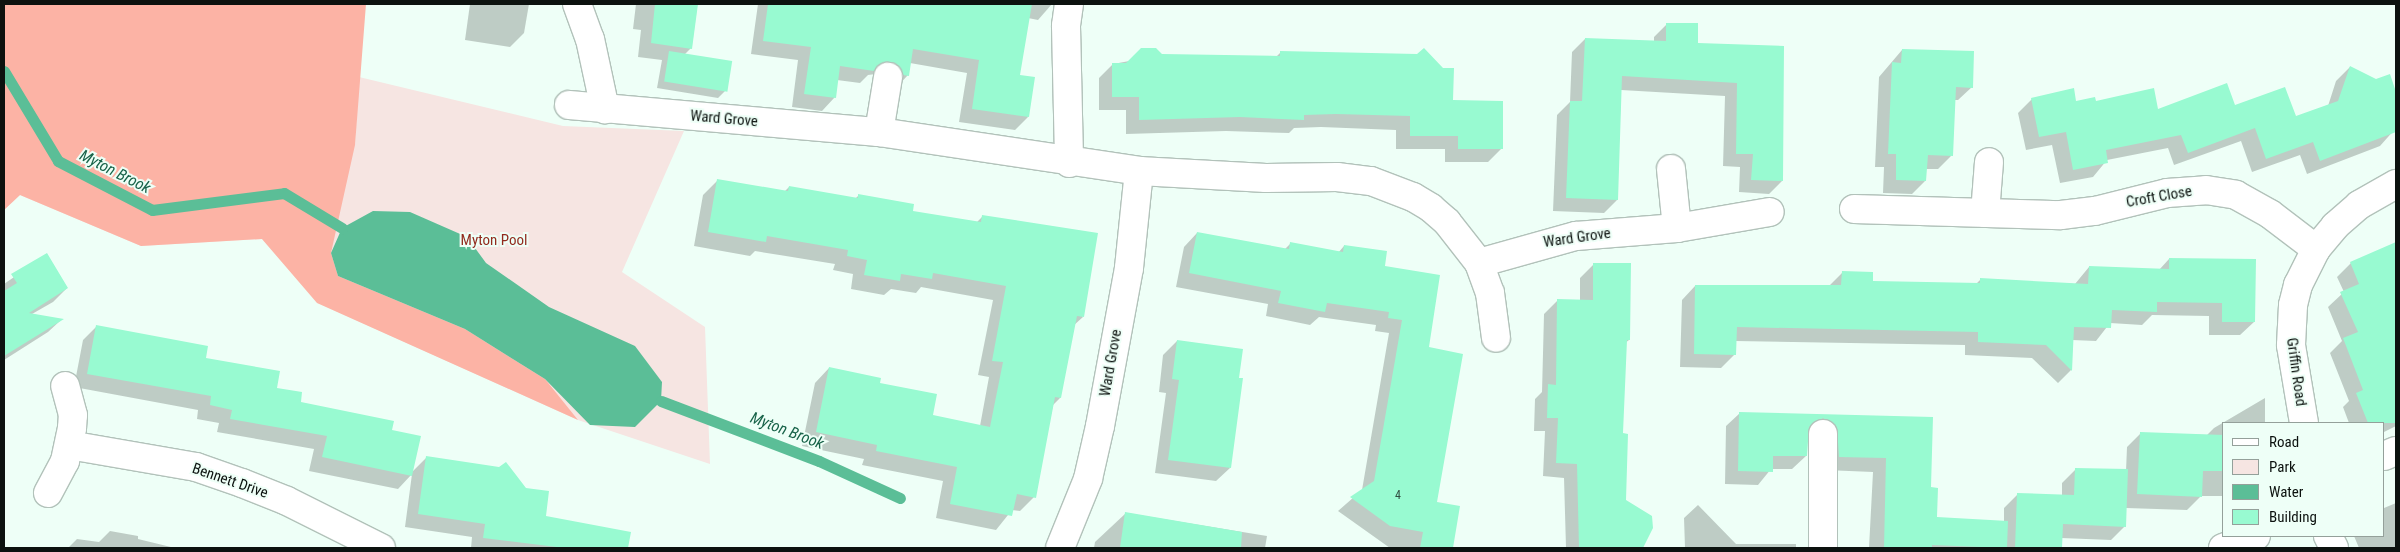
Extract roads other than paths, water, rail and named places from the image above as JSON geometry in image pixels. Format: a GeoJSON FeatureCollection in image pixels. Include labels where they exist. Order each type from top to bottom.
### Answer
{"type":"FeatureCollection","features":[{"type":"Feature","properties":{"kind":"street"},"geometry":{"type":"LineString","coordinates":[[577,4],[590,39],[605,109]]}},
{"type":"Feature","properties":{"kind":"street"},"geometry":{"type":"LineString","coordinates":[[1069,4],[1066,26],[1069,163]]}},
{"type":"Feature","properties":{"kind":"street"},"geometry":{"type":"LineString","coordinates":[[879,132],[888,76]]}},
{"type":"Feature","properties":{"kind":"street","name":"Ward Grove"},"geometry":{"type":"LineString","coordinates":[[569,105],[879,132],[1069,163],[1139,171],[1266,178],[1337,177],[1371,182],[1413,196],[1447,222],[1478,262],[1490,293],[1496,338]]}},
{"type":"Feature","properties":{"kind":"street"},"geometry":{"type":"LineString","coordinates":[[1986,213],[1988,162]]}},
{"type":"Feature","properties":{"kind":"street"},"geometry":{"type":"LineString","coordinates":[[1671,169],[1678,228]]}},
{"type":"Feature","properties":{"kind":"street","name":"Ward Grove"},"geometry":{"type":"LineString","coordinates":[[1060,548],[1088,479],[1100,426],[1128,268],[1139,171]]}},
{"type":"Feature","properties":{"kind":"street","name":"Griffin Road"},"geometry":{"type":"LineString","coordinates":[[2304,422],[2292,363],[2291,327],[2298,284],[2316,249],[2346,215],[2396,184]]}},
{"type":"Feature","properties":{"kind":"street","name":"Croft Close"},"geometry":{"type":"LineString","coordinates":[[1854,209],[2061,215],[2094,211],[2167,193],[2206,190],[2236,195],[2270,214],[2316,249]]}},
{"type":"Feature","properties":{"kind":"street","name":"Ward Grove"},"geometry":{"type":"LineString","coordinates":[[1478,262],[1576,236],[1678,228],[1770,212]]}},
{"type":"Feature","properties":{"kind":"street"},"geometry":{"type":"LineString","coordinates":[[48,493],[69,445],[73,415],[65,386]]}},
{"type":"Feature","properties":{"kind":"street"},"geometry":{"type":"LineString","coordinates":[[1823,434],[1823,548]]}},
{"type":"Feature","properties":{"kind":"street","name":"Bennett Drive"},"geometry":{"type":"LineString","coordinates":[[69,445],[196,468],[242,482],[287,501],[381,548]]}},
{"type":"Feature","properties":{"kind":"street"},"geometry":{"type":"LineString","coordinates":[[2223,548],[2253,537]]}},
{"type":"Feature","properties":{"kind":"water"},"geometry":{"type":"Polygon","coordinates":[[[373,211],[410,212],[467,237],[486,263],[549,307],[635,346],[662,382],[661,401],[635,427],[590,425],[545,379],[465,329],[338,276],[331,253],[342,228],[373,211]]]}},
{"type":"Feature","properties":{"kind":"waterway","name":"Myton Brook"},"geometry":{"type":"LineString","coordinates":[[4,71],[58,161],[152,210],[284,193],[342,228]]}},
{"type":"Feature","properties":{"kind":"waterway","name":"Myton Brook"},"geometry":{"type":"LineString","coordinates":[[661,401],[819,461],[900,498]]}},
{"type":"Feature","properties":{"kind":"park label","name":"Myton Pool"},"geometry":{"type":"Point","coordinates":[494,241]}}]}
